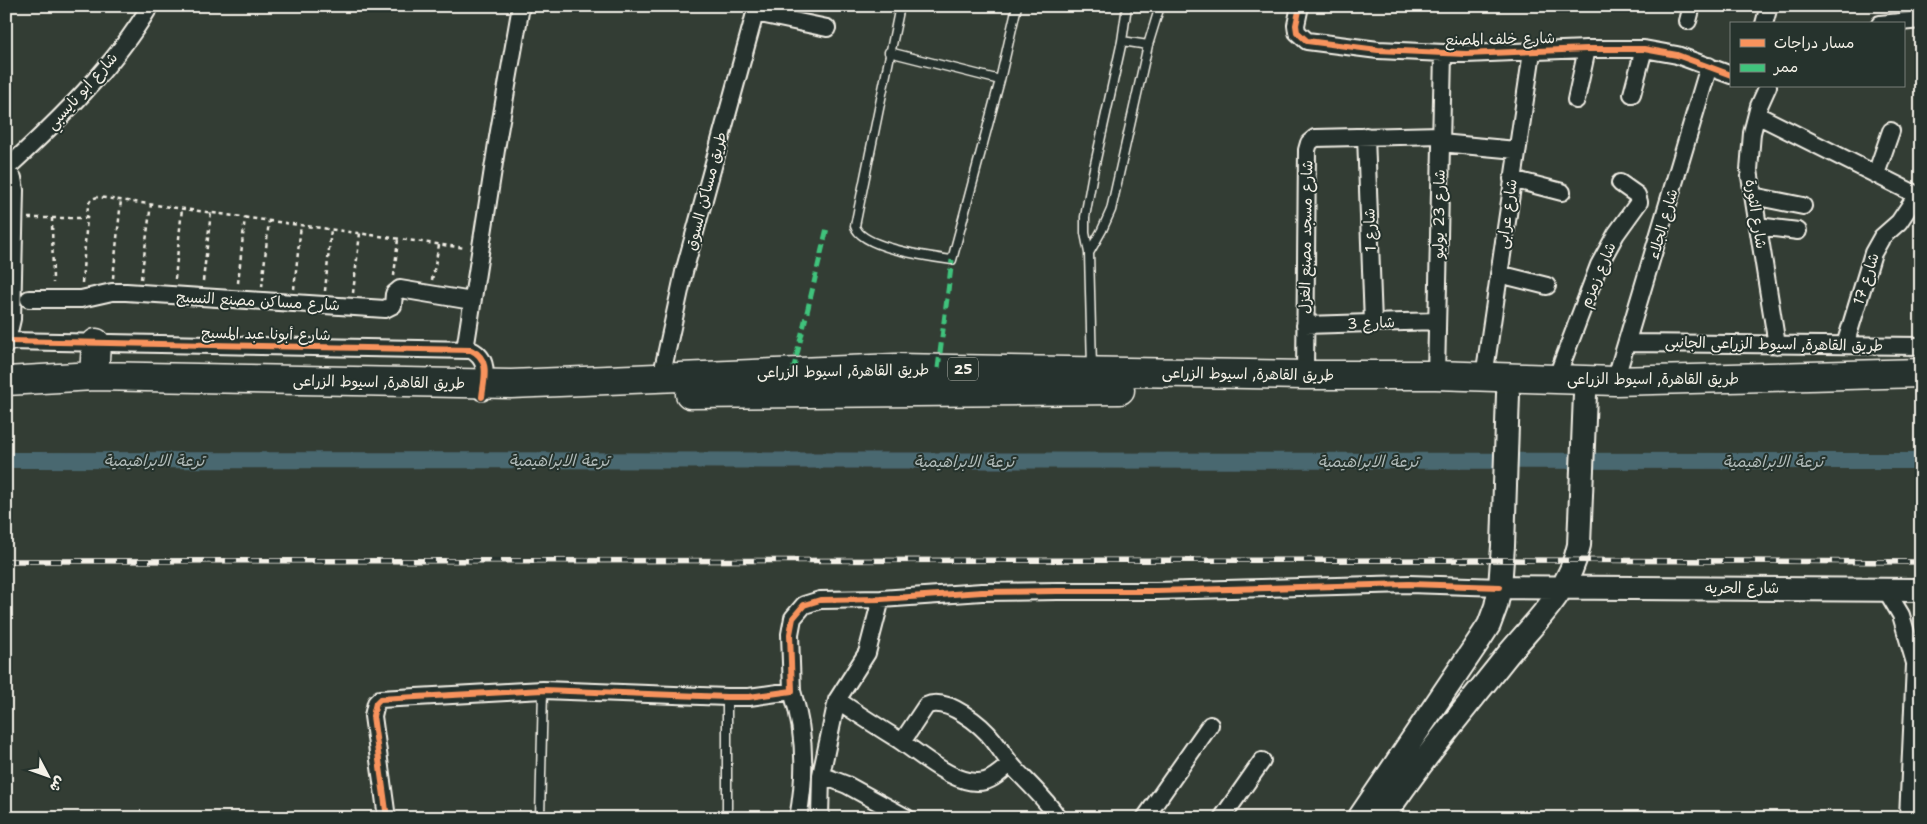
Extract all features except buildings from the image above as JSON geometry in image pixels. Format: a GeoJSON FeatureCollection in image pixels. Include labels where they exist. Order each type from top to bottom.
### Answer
{"type":"FeatureCollection","features":[{"type":"Feature","properties":{"kind":"highway"},"geometry":{"type":"LineString","coordinates":[[94,376],[96,343]]}},
{"type":"Feature","properties":{"kind":"highway","name":"طريق القاهرة, اسيوط الزراعى"},"geometry":{"type":"LineString","coordinates":[[483,390],[511,384],[896,368],[1305,375],[1436,375],[1615,381],[1921,373]]}},
{"type":"Feature","properties":{"kind":"highway","name":"طريق القاهرة, اسيوط الزراعى"},"geometry":{"type":"LineString","coordinates":[[6,380],[94,376],[365,388],[483,390],[1088,390],[1310,394],[1585,394],[1658,391],[1769,392],[1921,389]]}},
{"type":"Feature","properties":{"kind":"highway","name":"طريق القاهرة, اسيوط الزراعى"},"geometry":{"type":"LineString","coordinates":[[6,396],[97,391],[365,388]]}},
{"type":"Feature","properties":{"kind":"main road"},"geometry":{"type":"LineString","coordinates":[[1359,818],[1489,625],[1496,606],[1500,587],[1508,394]]}},
{"type":"Feature","properties":{"kind":"main road"},"geometry":{"type":"LineString","coordinates":[[1383,818],[1408,780],[1564,587],[1576,561],[1581,529],[1585,394]]}},
{"type":"Feature","properties":{"kind":"main road","name":"شارع الحريه"},"geometry":{"type":"LineString","coordinates":[[1500,587],[1921,590]]}},
{"type":"Feature","properties":{"kind":"street","name":"شارع ابو نايسبي"},"geometry":{"type":"LineString","coordinates":[[6,169],[37,141],[104,70],[126,43],[150,6]]}},
{"type":"Feature","properties":{"kind":"street"},"geometry":{"type":"LineString","coordinates":[[483,390],[485,369],[481,357],[477,353],[465,350],[521,6]]}},
{"type":"Feature","properties":{"kind":"street","name":"شارع خلف المصنع"},"geometry":{"type":"LineString","coordinates":[[1300,6],[1296,25],[1297,32],[1307,41],[1378,50],[1443,53],[1489,54],[1587,48],[1644,49],[1677,55],[1730,75]]}},
{"type":"Feature","properties":{"kind":"street"},"geometry":{"type":"LineString","coordinates":[[1766,15],[1782,6]]}},
{"type":"Feature","properties":{"kind":"street"},"geometry":{"type":"LineString","coordinates":[[756,9],[827,28]]}},
{"type":"Feature","properties":{"kind":"street","name":"طريق مساكن السوق"},"geometry":{"type":"LineString","coordinates":[[661,378],[684,272],[756,9]]}},
{"type":"Feature","properties":{"kind":"street"},"geometry":{"type":"LineString","coordinates":[[1900,22],[1921,20]]}},
{"type":"Feature","properties":{"kind":"street"},"geometry":{"type":"LineString","coordinates":[[1576,100],[1587,48]]}},
{"type":"Feature","properties":{"kind":"street"},"geometry":{"type":"LineString","coordinates":[[1632,94],[1644,49]]}},
{"type":"Feature","properties":{"kind":"street","name":"شارع عرابى"},"geometry":{"type":"LineString","coordinates":[[1484,376],[1532,52]]}},
{"type":"Feature","properties":{"kind":"street","name":"شارع 23 يوليو"},"geometry":{"type":"LineString","coordinates":[[1436,375],[1443,53]]}},
{"type":"Feature","properties":{"kind":"street","name":"شارع الجلاء"},"geometry":{"type":"LineString","coordinates":[[1615,381],[1628,343],[1709,66]]}},
{"type":"Feature","properties":{"kind":"street","name":"شارع الثورة"},"geometry":{"type":"LineString","coordinates":[[1765,88],[1749,152],[1749,170],[1777,344]]}},
{"type":"Feature","properties":{"kind":"street"},"geometry":{"type":"LineString","coordinates":[[1757,115],[1919,196]]}},
{"type":"Feature","properties":{"kind":"street"},"geometry":{"type":"LineString","coordinates":[[1876,174],[1892,131]]}},
{"type":"Feature","properties":{"kind":"street","name":"شارع مسجد مصنع الغزل"},"geometry":{"type":"LineString","coordinates":[[1305,375],[1307,146],[1311,140],[1316,138],[1366,136],[1441,139],[1516,150]]}},
{"type":"Feature","properties":{"kind":"street","name":"شارع 1"},"geometry":{"type":"LineString","coordinates":[[1366,136],[1373,323]]}},
{"type":"Feature","properties":{"kind":"street"},"geometry":{"type":"LineString","coordinates":[[6,169],[13,178],[15,190],[12,319],[7,343]]}},
{"type":"Feature","properties":{"kind":"street"},"geometry":{"type":"LineString","coordinates":[[1512,179],[1562,192]]}},
{"type":"Feature","properties":{"kind":"street","name":"شارع زمزم"},"geometry":{"type":"LineString","coordinates":[[1556,379],[1599,265],[1616,234],[1639,202],[1637,195],[1620,184]]}},
{"type":"Feature","properties":{"kind":"street"},"geometry":{"type":"LineString","coordinates":[[1753,196],[1803,206]]}},
{"type":"Feature","properties":{"kind":"street","name":"شارع 17"},"geometry":{"type":"LineString","coordinates":[[1845,345],[1874,253],[1882,237],[1899,222],[1919,196]]}},
{"type":"Feature","properties":{"kind":"street"},"geometry":{"type":"LineString","coordinates":[[1758,226],[1798,231]]}},
{"type":"Feature","properties":{"kind":"street"},"geometry":{"type":"LineString","coordinates":[[1499,274],[1547,286]]}},
{"type":"Feature","properties":{"kind":"street"},"geometry":{"type":"LineString","coordinates":[[390,307],[393,305],[394,294],[397,290],[430,293],[472,301]]}},
{"type":"Feature","properties":{"kind":"street","name":"شارع مساكن مصنع النسيج"},"geometry":{"type":"LineString","coordinates":[[29,299],[81,299],[112,292],[323,305],[390,307]]}},
{"type":"Feature","properties":{"kind":"street","name":"شارع 3"},"geometry":{"type":"LineString","coordinates":[[1305,325],[1437,321]]}},
{"type":"Feature","properties":{"kind":"street","name":"شارع أبونا عبد المسيح"},"geometry":{"type":"LineString","coordinates":[[7,343],[465,350]]}},
{"type":"Feature","properties":{"kind":"street","name":"طريق القاهرة, اسيوط الزراعى الجانبى"},"geometry":{"type":"LineString","coordinates":[[1628,343],[1921,346]]}},
{"type":"Feature","properties":{"kind":"street"},"geometry":{"type":"LineString","coordinates":[[798,818],[803,760],[800,715],[792,691],[790,634],[796,612],[811,602],[982,592],[1156,591],[1390,584],[1500,587]]}},
{"type":"Feature","properties":{"kind":"street"},"geometry":{"type":"LineString","coordinates":[[1886,590],[1901,616],[1915,665]]}},
{"type":"Feature","properties":{"kind":"street"},"geometry":{"type":"LineString","coordinates":[[820,818],[821,775],[837,700],[868,653],[881,599]]}},
{"type":"Feature","properties":{"kind":"street"},"geometry":{"type":"LineString","coordinates":[[1908,818],[1915,665],[1921,642]]}},
{"type":"Feature","properties":{"kind":"street"},"geometry":{"type":"LineString","coordinates":[[387,818],[373,716],[376,703],[380,698],[543,690],[749,697],[792,691]]}},
{"type":"Feature","properties":{"kind":"street"},"geometry":{"type":"LineString","coordinates":[[837,700],[902,742],[927,761],[965,780],[984,782],[1010,764]]}},
{"type":"Feature","properties":{"kind":"street"},"geometry":{"type":"LineString","coordinates":[[902,742],[926,706],[937,704],[950,707],[976,723],[995,742],[1010,764],[1058,818]]}},
{"type":"Feature","properties":{"kind":"street"},"geometry":{"type":"LineString","coordinates":[[1145,818],[1210,725]]}},
{"type":"Feature","properties":{"kind":"street"},"geometry":{"type":"LineString","coordinates":[[1222,818],[1262,761]]}},
{"type":"Feature","properties":{"kind":"street"},"geometry":{"type":"LineString","coordinates":[[821,775],[847,785],[907,818]]}},
{"type":"Feature","properties":{"kind":"lane"},"geometry":{"type":"LineString","coordinates":[[900,6],[889,52],[855,226],[858,232],[867,240],[911,253],[952,260],[1018,6]]}},
{"type":"Feature","properties":{"kind":"lane"},"geometry":{"type":"LineString","coordinates":[[1092,371],[1089,253],[1085,233],[1088,196],[1122,41],[1127,6]]}},
{"type":"Feature","properties":{"kind":"lane"},"geometry":{"type":"LineString","coordinates":[[1089,253],[1102,230],[1116,190],[1148,46],[1160,6]]}},
{"type":"Feature","properties":{"kind":"lane"},"geometry":{"type":"LineString","coordinates":[[1122,41],[1148,46]]}},
{"type":"Feature","properties":{"kind":"lane"},"geometry":{"type":"LineString","coordinates":[[889,52],[1000,80]]}},
{"type":"Feature","properties":{"kind":"lane"},"geometry":{"type":"LineString","coordinates":[[540,818],[543,690]]}},
{"type":"Feature","properties":{"kind":"lane"},"geometry":{"type":"LineString","coordinates":[[727,697],[727,818]]}},
{"type":"Feature","properties":{"kind":"path"},"geometry":{"type":"LineString","coordinates":[[81,299],[88,205],[91,199],[98,197],[480,250]]}},
{"type":"Feature","properties":{"kind":"path"},"geometry":{"type":"LineString","coordinates":[[112,292],[121,200]]}},
{"type":"Feature","properties":{"kind":"path"},"geometry":{"type":"LineString","coordinates":[[140,293],[151,204]]}},
{"type":"Feature","properties":{"kind":"path"},"geometry":{"type":"LineString","coordinates":[[174,296],[182,208]]}},
{"type":"Feature","properties":{"kind":"path"},"geometry":{"type":"LineString","coordinates":[[201,298],[211,212]]}},
{"type":"Feature","properties":{"kind":"path"},"geometry":{"type":"LineString","coordinates":[[236,300],[245,217]]}},
{"type":"Feature","properties":{"kind":"path"},"geometry":{"type":"LineString","coordinates":[[26,218],[87,218]]}},
{"type":"Feature","properties":{"kind":"path"},"geometry":{"type":"LineString","coordinates":[[52,218],[54,300]]}},
{"type":"Feature","properties":{"kind":"path"},"geometry":{"type":"LineString","coordinates":[[260,301],[269,220]]}},
{"type":"Feature","properties":{"kind":"path"},"geometry":{"type":"LineString","coordinates":[[293,303],[301,225]]}},
{"type":"Feature","properties":{"kind":"path"},"geometry":{"type":"LineString","coordinates":[[323,305],[331,229]]}},
{"type":"Feature","properties":{"kind":"path"},"geometry":{"type":"LineString","coordinates":[[352,306],[360,233]]}},
{"type":"Feature","properties":{"kind":"path"},"geometry":{"type":"LineString","coordinates":[[390,307],[398,239]]}},
{"type":"Feature","properties":{"kind":"path"},"geometry":{"type":"LineString","coordinates":[[430,293],[439,245]]}},
{"type":"Feature","properties":{"kind":"waterway","name":"ترعة الابراهيمية"},"geometry":{"type":"LineString","coordinates":[[6,460],[1921,461]]}},
{"type":"Feature","properties":{"kind":"railway"},"geometry":{"type":"LineString","coordinates":[[6,561],[1502,560],[1921,562]]}},
{"type":"Feature","properties":{"kind":"marked path"},"geometry":{"type":"LineString","coordinates":[[793,371],[827,228]]}},
{"type":"Feature","properties":{"kind":"marked path"},"geometry":{"type":"LineString","coordinates":[[938,368],[952,260]]}},
{"type":"Feature","properties":{"kind":"cycle path"},"geometry":{"type":"LineString","coordinates":[[1300,6],[1296,25],[1297,32],[1307,41],[1378,50],[1466,54],[1587,49],[1644,49],[1677,55],[1730,75]]}},
{"type":"Feature","properties":{"kind":"cycle path"},"geometry":{"type":"LineString","coordinates":[[8,341],[471,350],[477,354],[484,364],[485,377],[482,397]]}},
{"type":"Feature","properties":{"kind":"cycle path"},"geometry":{"type":"LineString","coordinates":[[387,818],[373,716],[376,703],[380,699],[543,690],[727,697],[749,697],[792,691],[790,634],[793,618],[804,605],[820,600],[881,599],[982,592],[1156,591],[1409,584],[1500,587]]}}]}
